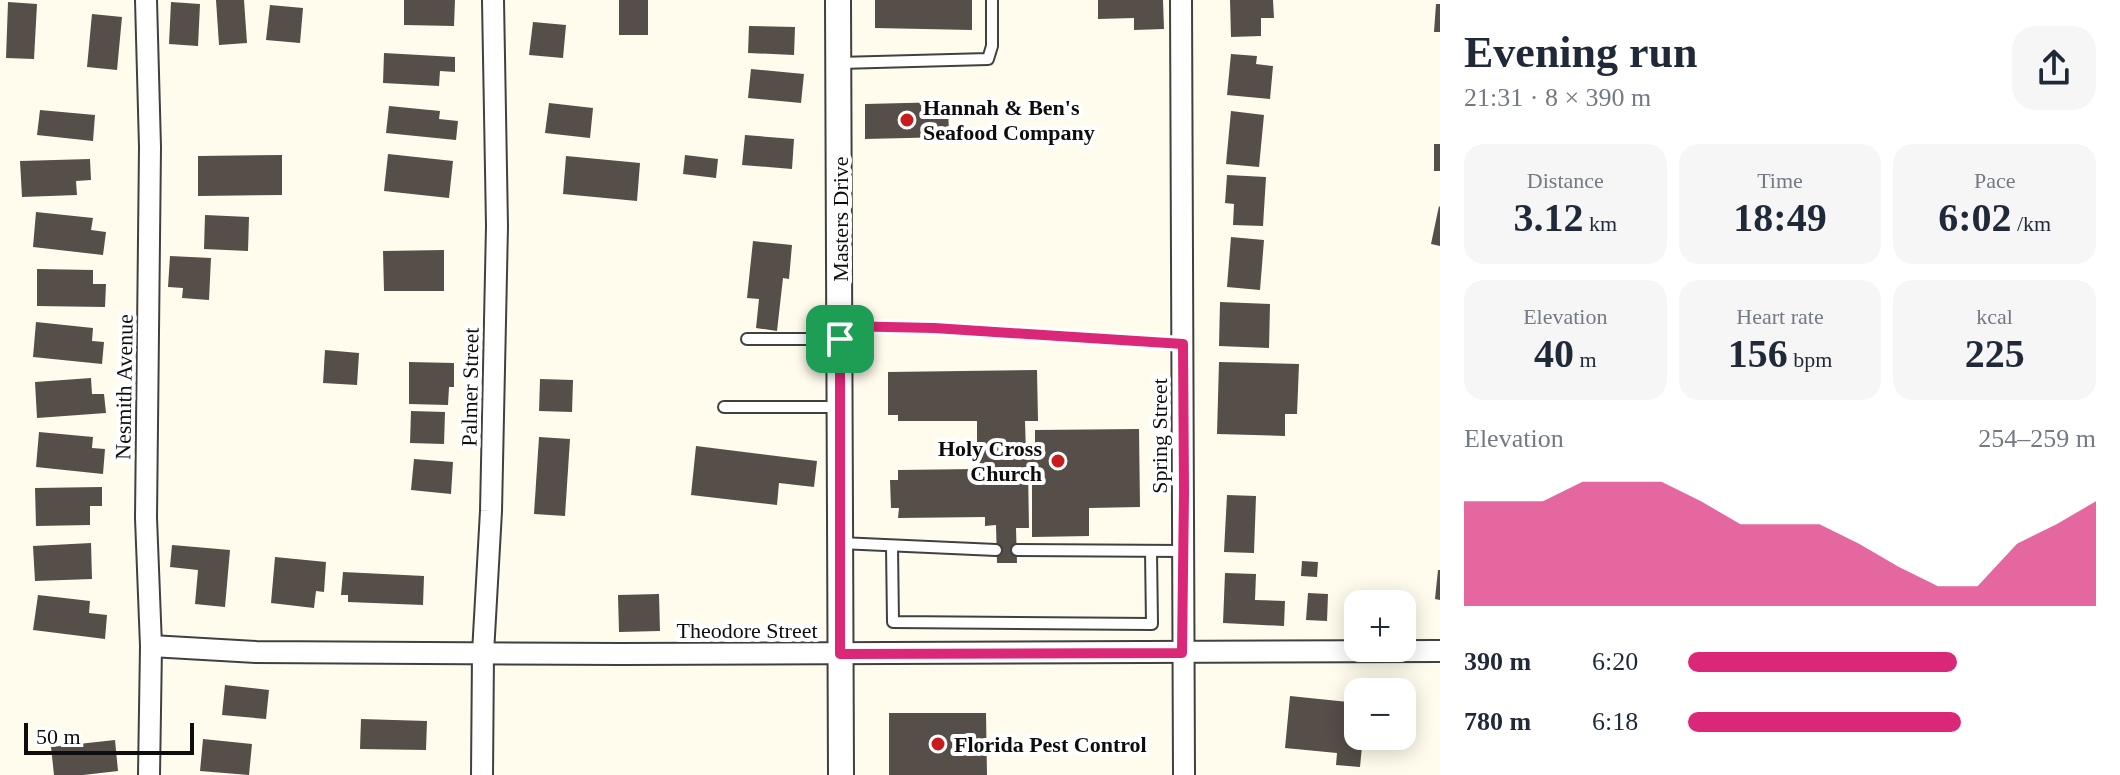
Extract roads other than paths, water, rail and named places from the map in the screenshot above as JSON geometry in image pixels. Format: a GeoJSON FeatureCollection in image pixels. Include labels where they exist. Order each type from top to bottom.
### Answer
{"type":"FeatureCollection","features":[{"type":"Feature","properties":{"kind":"street","name":"Nesmith Avenue"},"geometry":{"type":"LineString","coordinates":[[146,0],[150,147],[146,518],[151,646],[149,775]]}},
{"type":"Feature","properties":{"kind":"street","name":"Palmer Street"},"geometry":{"type":"LineString","coordinates":[[482,775],[497,226],[493,0]]}},
{"type":"Feature","properties":{"kind":"street","name":"Masters Drive"},"geometry":{"type":"LineString","coordinates":[[838,0],[841,775]]}},
{"type":"Feature","properties":{"kind":"street","name":"Spring Street"},"geometry":{"type":"LineString","coordinates":[[1181,0],[1184,775]]}},
{"type":"Feature","properties":{"kind":"street","name":"Theodore Street"},"geometry":{"type":"LineString","coordinates":[[151,646],[256,652],[483,653],[1440,651]]}},
{"type":"Feature","properties":{"kind":"lane"},"geometry":{"type":"LineString","coordinates":[[839,63],[988,59],[992,46],[992,0]]}},
{"type":"Feature","properties":{"kind":"lane"},"geometry":{"type":"LineString","coordinates":[[747,339],[934,328],[1183,344]]}},
{"type":"Feature","properties":{"kind":"lane"},"geometry":{"type":"LineString","coordinates":[[724,407],[840,407]]}},
{"type":"Feature","properties":{"kind":"lane"},"geometry":{"type":"LineString","coordinates":[[840,543],[996,550]]}},
{"type":"Feature","properties":{"kind":"lane"},"geometry":{"type":"LineString","coordinates":[[892,546],[893,622],[1152,624],[1151,551]]}},
{"type":"Feature","properties":{"kind":"lane"},"geometry":{"type":"LineString","coordinates":[[1017,550],[1183,551]]}},
{"type":"Feature","properties":{"kind":"place","name":"Hannah & Ben's Seafood Company"},"geometry":{"type":"Point","coordinates":[907,120]}},
{"type":"Feature","properties":{"kind":"place","name":"Holy Cross Church"},"geometry":{"type":"Point","coordinates":[1058,461]}},
{"type":"Feature","properties":{"kind":"place","name":"Florida Pest Control"},"geometry":{"type":"Point","coordinates":[938,744]}}]}
